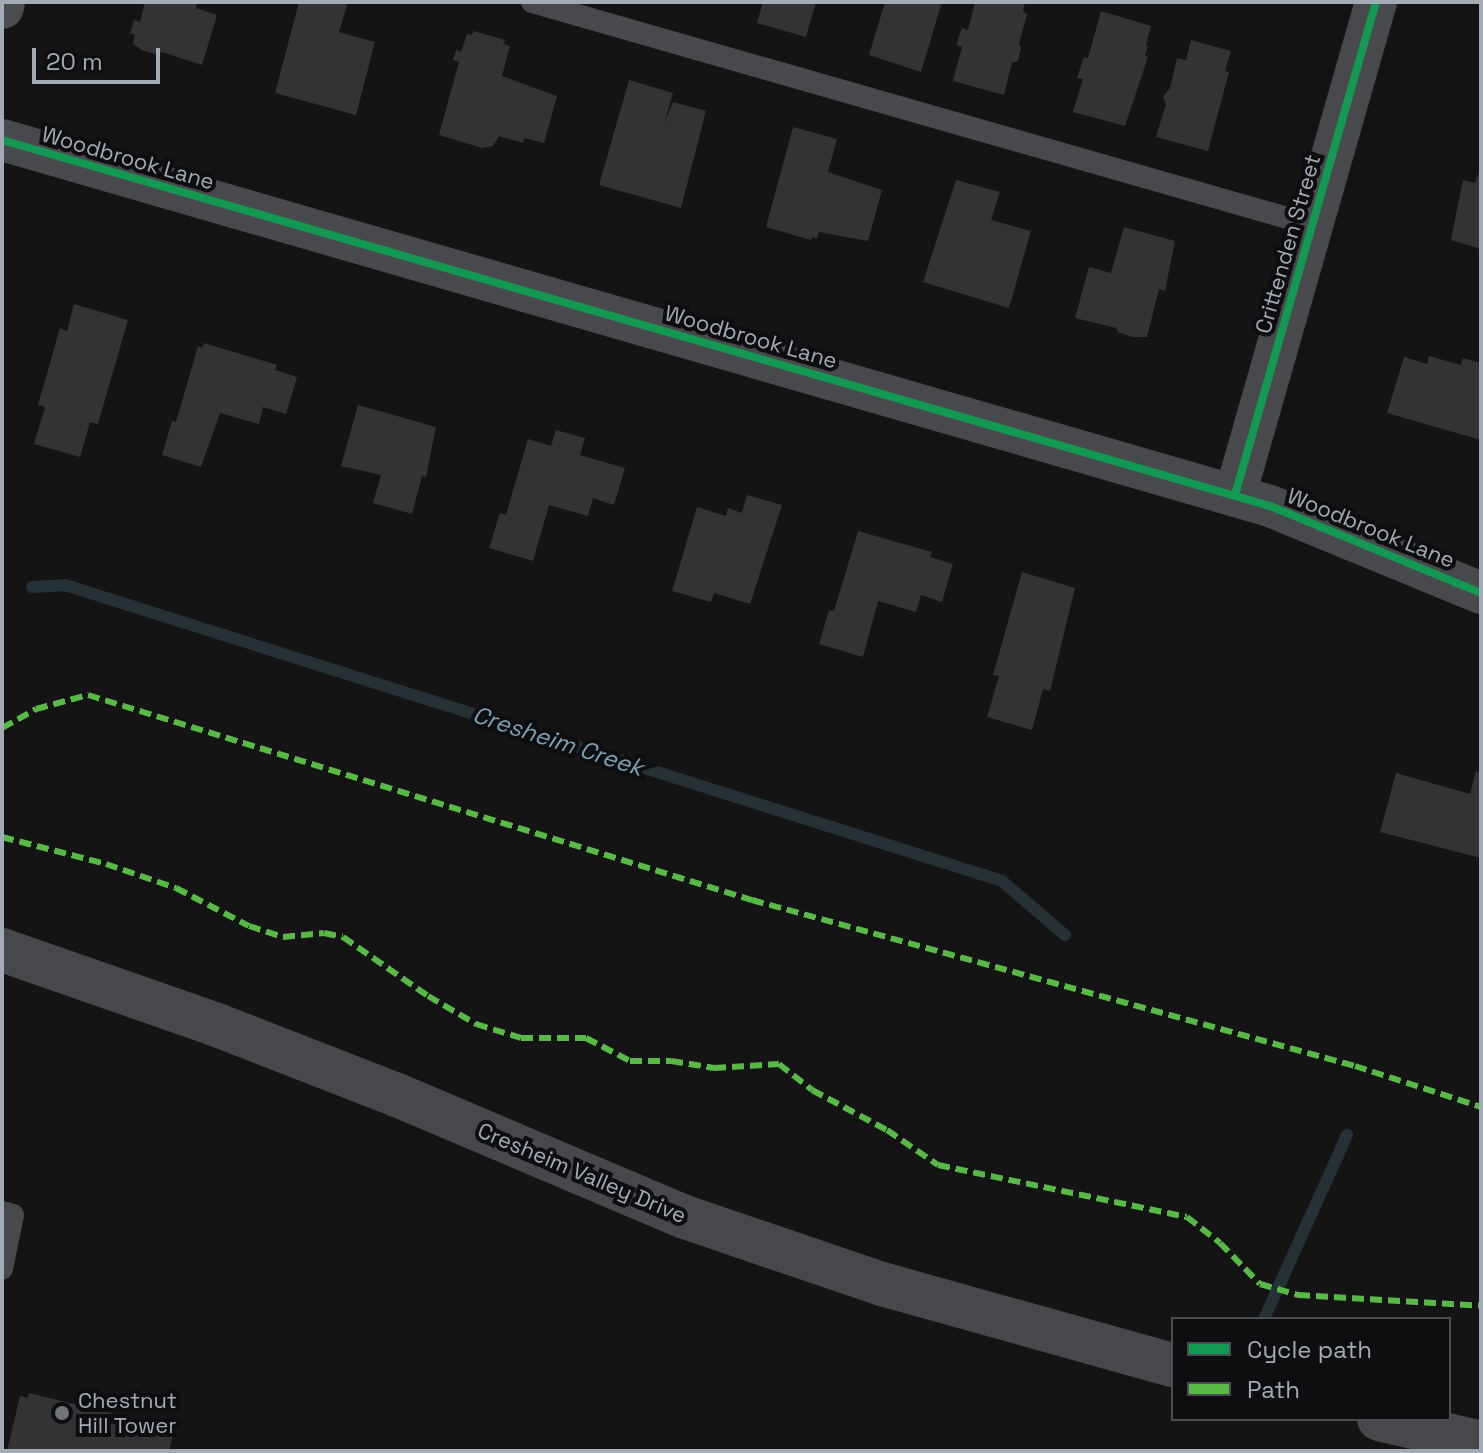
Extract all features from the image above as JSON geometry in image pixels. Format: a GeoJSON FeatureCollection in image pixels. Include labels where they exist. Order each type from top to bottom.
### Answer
{"type":"FeatureCollection","features":[{"type":"Feature","properties":{"kind":"main road","name":"Cresheim Valley Drive"},"geometry":{"type":"LineString","coordinates":[[2,950],[217,1025],[397,1095],[713,1227],[1007,1321],[1171,1364]]}},
{"type":"Feature","properties":{"kind":"main road"},"geometry":{"type":"LineString","coordinates":[[1388,1421],[1481,1443]]}},
{"type":"Feature","properties":{"kind":"street","name":"Crittenden Street"},"geometry":{"type":"LineString","coordinates":[[1235,495],[1376,2]]}},
{"type":"Feature","properties":{"kind":"street","name":"Woodbrook Lane"},"geometry":{"type":"LineString","coordinates":[[2,140],[1235,495],[1304,519],[1481,593]]}},
{"type":"Feature","properties":{"kind":"lane"},"geometry":{"type":"LineString","coordinates":[[532,2],[1312,225]]}},
{"type":"Feature","properties":{"kind":"lane"},"geometry":{"type":"LineString","coordinates":[[2,1212],[13,1215],[2,1269]]}},
{"type":"Feature","properties":{"kind":"building"},"geometry":{"type":"Polygon","coordinates":[[[145,2],[198,2],[196,8],[217,15],[202,65],[162,52],[158,55],[133,44],[135,35],[130,33],[134,20],[140,22],[145,2]]]}},
{"type":"Feature","properties":{"kind":"building"},"geometry":{"type":"Polygon","coordinates":[[[299,2],[348,2],[339,32],[375,42],[356,115],[275,93],[299,2]]]}},
{"type":"Feature","properties":{"kind":"building"},"geometry":{"type":"Polygon","coordinates":[[[763,2],[816,2],[806,37],[757,23],[763,2]]]}},
{"type":"Feature","properties":{"kind":"building"},"geometry":{"type":"Polygon","coordinates":[[[885,2],[942,2],[921,72],[869,55],[885,2]]]}},
{"type":"Feature","properties":{"kind":"building"},"geometry":{"type":"Polygon","coordinates":[[[975,2],[1025,2],[1023,12],[1027,14],[1019,44],[1021,48],[1018,61],[1012,63],[1004,95],[953,81],[962,47],[956,45],[962,28],[968,30],[975,2]]]}},
{"type":"Feature","properties":{"kind":"building"},"geometry":{"type":"Polygon","coordinates":[[[1101,11],[1151,26],[1146,45],[1145,56],[1148,57],[1125,126],[1073,112],[1083,79],[1077,78],[1084,57],[1088,58],[1101,11]]]}},
{"type":"Feature","properties":{"kind":"building"},"geometry":{"type":"Polygon","coordinates":[[[473,31],[505,40],[503,44],[510,46],[502,76],[557,96],[544,143],[524,138],[523,143],[499,136],[493,146],[482,148],[439,135],[459,62],[453,60],[456,50],[461,52],[467,34],[472,35],[473,31]]]}},
{"type":"Feature","properties":{"kind":"building"},"geometry":{"type":"Polygon","coordinates":[[[1191,40],[1231,51],[1225,71],[1229,72],[1208,151],[1156,137],[1166,104],[1163,97],[1170,88],[1177,58],[1186,60],[1191,40]]]}},
{"type":"Feature","properties":{"kind":"building"},"geometry":{"type":"Polygon","coordinates":[[[629,80],[673,93],[664,124],[673,102],[706,111],[681,208],[599,185],[629,80]]]}},
{"type":"Feature","properties":{"kind":"building"},"geometry":{"type":"Polygon","coordinates":[[[793,127],[837,139],[828,172],[882,190],[868,241],[819,232],[817,238],[812,237],[811,240],[766,227],[793,127]]]}},
{"type":"Feature","properties":{"kind":"building"},"geometry":{"type":"Polygon","coordinates":[[[1481,167],[1481,249],[1451,240],[1463,180],[1475,183],[1481,167]]]}},
{"type":"Feature","properties":{"kind":"building"},"geometry":{"type":"Polygon","coordinates":[[[956,180],[1000,192],[991,220],[1031,231],[1009,308],[923,282],[956,180]]]}},
{"type":"Feature","properties":{"kind":"building"},"geometry":{"type":"Polygon","coordinates":[[[1124,227],[1175,241],[1165,291],[1159,289],[1147,337],[1132,337],[1118,332],[1116,328],[1075,318],[1089,267],[1111,273],[1124,227]]]}},
{"type":"Feature","properties":{"kind":"building"},"geometry":{"type":"Polygon","coordinates":[[[74,304],[128,320],[98,424],[90,422],[80,457],[34,444],[45,407],[38,405],[60,328],[67,331],[74,304]]]}},
{"type":"Feature","properties":{"kind":"building"},"geometry":{"type":"Polygon","coordinates":[[[204,343],[277,365],[275,370],[297,377],[286,414],[263,407],[259,424],[220,413],[201,467],[162,455],[172,421],[176,422],[198,346],[202,348],[204,343]]]}},
{"type":"Feature","properties":{"kind":"building"},"geometry":{"type":"Polygon","coordinates":[[[1429,356],[1461,365],[1463,358],[1481,363],[1481,440],[1387,413],[1404,357],[1427,364],[1429,356]]]}},
{"type":"Feature","properties":{"kind":"building"},"geometry":{"type":"Polygon","coordinates":[[[358,405],[436,427],[426,477],[422,476],[412,514],[373,503],[381,475],[341,466],[358,405]]]}},
{"type":"Feature","properties":{"kind":"building"},"geometry":{"type":"Polygon","coordinates":[[[556,430],[585,438],[580,455],[625,468],[614,505],[593,498],[588,516],[549,505],[533,561],[489,548],[500,513],[506,515],[528,439],[551,446],[556,430]]]}},
{"type":"Feature","properties":{"kind":"building"},"geometry":{"type":"Polygon","coordinates":[[[747,495],[782,505],[750,604],[714,593],[711,602],[672,591],[697,507],[726,516],[728,508],[742,513],[747,495]]]}},
{"type":"Feature","properties":{"kind":"building"},"geometry":{"type":"Polygon","coordinates":[[[858,531],[932,552],[930,557],[953,564],[942,602],[921,595],[916,612],[878,601],[863,657],[819,644],[829,610],[834,611],[858,531]]]}},
{"type":"Feature","properties":{"kind":"building"},"geometry":{"type":"Polygon","coordinates":[[[1022,572],[1075,588],[1050,691],[1043,689],[1032,730],[987,717],[999,676],[993,675],[1022,572]]]}},
{"type":"Feature","properties":{"kind":"building"},"geometry":{"type":"Polygon","coordinates":[[[1476,771],[1481,773],[1481,858],[1380,832],[1396,773],[1470,794],[1476,771]]]}},
{"type":"Feature","properties":{"kind":"building","name":"Chestnut Hill Tower"},"geometry":{"type":"Polygon","coordinates":[[[29,1393],[168,1427],[167,1433],[173,1434],[169,1451],[7,1451],[20,1396],[28,1398],[29,1393]]]}},
{"type":"Feature","properties":{"kind":"waterway","name":"Cresheim Creek"},"geometry":{"type":"LineString","coordinates":[[32,587],[65,585],[1002,881],[1065,935]]}},
{"type":"Feature","properties":{"kind":"waterway"},"geometry":{"type":"LineString","coordinates":[[1265,1317],[1347,1135]]}},
{"type":"Feature","properties":{"kind":"marked path"},"geometry":{"type":"LineString","coordinates":[[2,728],[36,709],[88,695],[752,900],[1355,1066],[1481,1107]]}},
{"type":"Feature","properties":{"kind":"marked path"},"geometry":{"type":"LineString","coordinates":[[2,837],[106,864],[176,888],[249,926],[283,937],[324,933],[343,937],[428,996],[476,1024],[521,1038],[586,1038],[630,1061],[671,1061],[714,1068],[779,1064],[812,1090],[887,1130],[938,1165],[1187,1217],[1220,1243],[1260,1284],[1298,1295],[1481,1306]]}},
{"type":"Feature","properties":{"kind":"cycle path"},"geometry":{"type":"LineString","coordinates":[[1235,495],[1376,2]]}},
{"type":"Feature","properties":{"kind":"cycle path"},"geometry":{"type":"LineString","coordinates":[[2,140],[1270,506],[1481,593]]}},
{"type":"Feature","properties":{"kind":"place","name":"Chestnut Hill Tower"},"geometry":{"type":"Point","coordinates":[62,1413]}}]}
